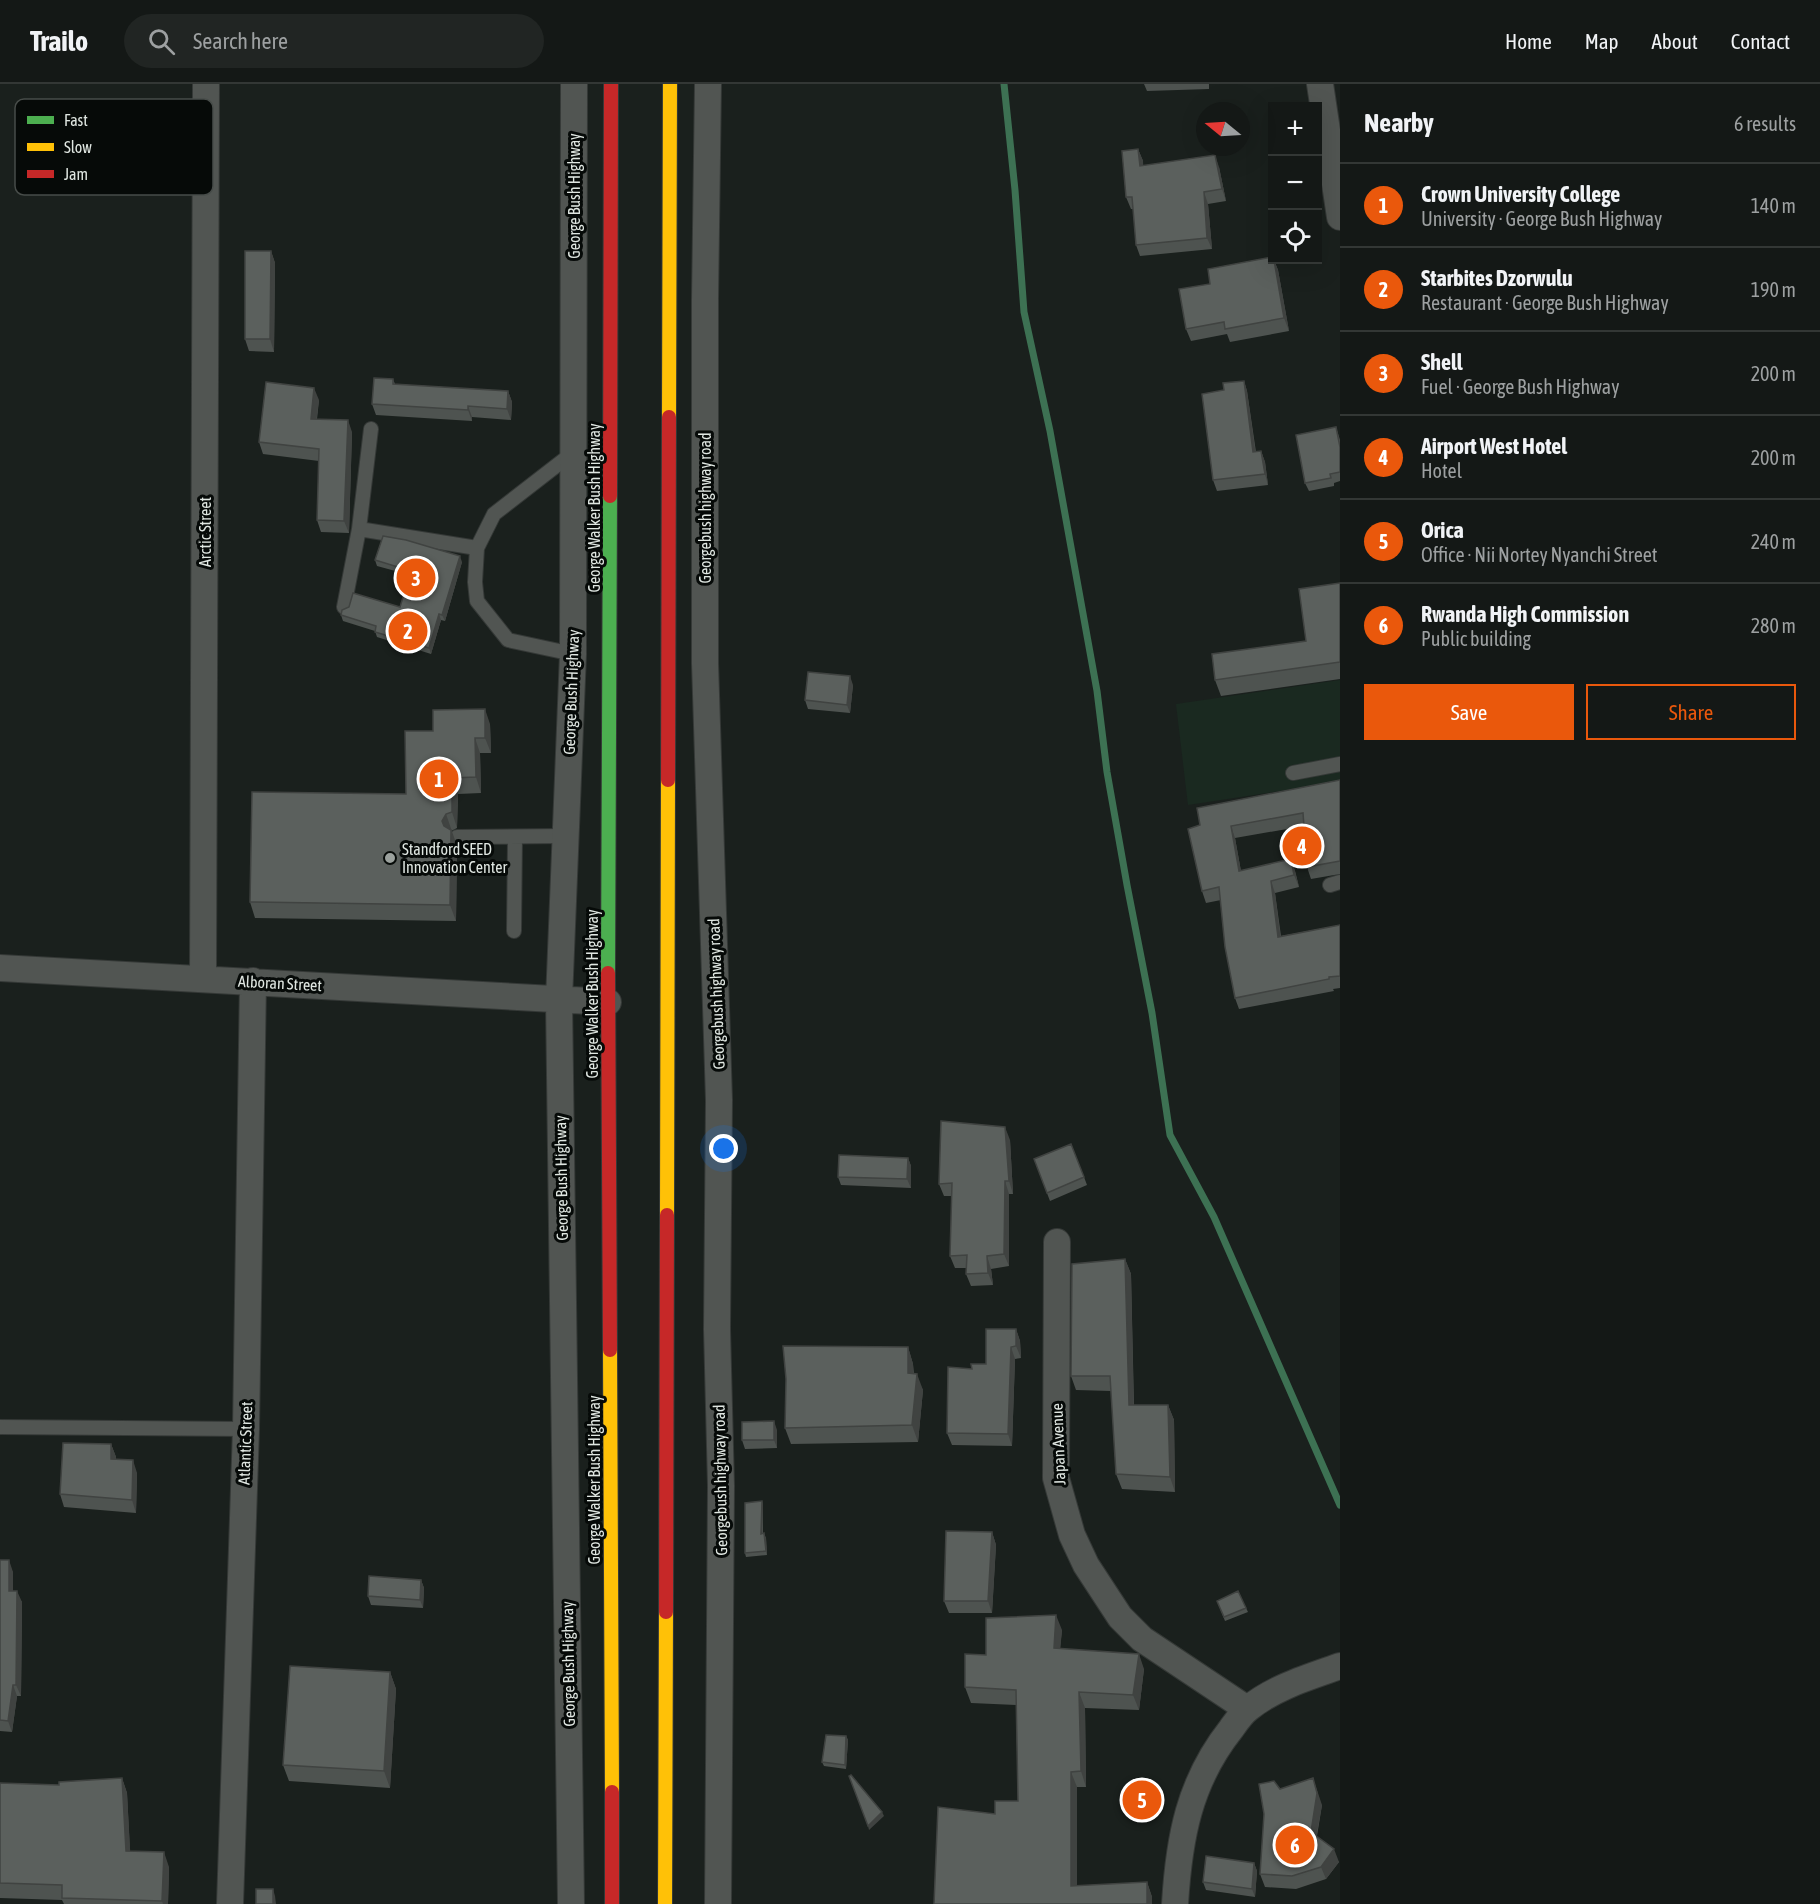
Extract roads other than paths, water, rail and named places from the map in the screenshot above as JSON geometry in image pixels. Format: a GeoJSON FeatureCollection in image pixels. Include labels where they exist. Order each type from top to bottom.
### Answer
{"type":"FeatureCollection","features":[{"type":"Feature","properties":{"kind":"highway","name":"George Walker Bush Highway"},"geometry":{"type":"LineString","coordinates":[[611,84],[608,1002],[612,1904]]}},
{"type":"Feature","properties":{"kind":"highway"},"geometry":{"type":"LineString","coordinates":[[665,1904],[670,84]]}},
{"type":"Feature","properties":{"kind":"street","name":"Arctic Street"},"geometry":{"type":"LineString","coordinates":[[207,84],[207,99]]}},
{"type":"Feature","properties":{"kind":"street","name":"George Bush Highway"},"geometry":{"type":"LineString","coordinates":[[572,1904],[559,1000],[573,654],[574,84]]}},
{"type":"Feature","properties":{"kind":"street","name":"Georgebush highway road"},"geometry":{"type":"LineString","coordinates":[[708,84],[705,300],[705,663],[719,1100],[717,1329],[721,1486],[718,1904]]}},
{"type":"Feature","properties":{"kind":"street"},"geometry":{"type":"LineString","coordinates":[[1320,84],[1340,217]]}},
{"type":"Feature","properties":{"kind":"street","name":"Arctic Street"},"geometry":{"type":"LineString","coordinates":[[203,979],[207,195]]}},
{"type":"Feature","properties":{"kind":"street"},"geometry":{"type":"LineString","coordinates":[[574,452],[610,451]]}},
{"type":"Feature","properties":{"kind":"street","name":"Alboran Street"},"geometry":{"type":"LineString","coordinates":[[0,968],[608,1002]]}},
{"type":"Feature","properties":{"kind":"street","name":"Atlantic Street"},"geometry":{"type":"LineString","coordinates":[[230,1904],[246,1429],[253,981]]}},
{"type":"Feature","properties":{"kind":"street","name":"Japan Avenue"},"geometry":{"type":"LineString","coordinates":[[1057,1242],[1056,1478],[1072,1535],[1086,1564],[1120,1617],[1142,1639],[1247,1708]]}},
{"type":"Feature","properties":{"kind":"street"},"geometry":{"type":"LineString","coordinates":[[1175,1904],[1178,1864],[1190,1802],[1198,1782],[1217,1749],[1247,1708],[1291,1684],[1340,1666]]}},
{"type":"Feature","properties":{"kind":"lane"},"geometry":{"type":"LineString","coordinates":[[344,607],[359,528],[371,429]]}},
{"type":"Feature","properties":{"kind":"lane"},"geometry":{"type":"LineString","coordinates":[[573,654],[508,640],[477,602],[475,582],[477,548],[494,514],[574,452]]}},
{"type":"Feature","properties":{"kind":"lane"},"geometry":{"type":"LineString","coordinates":[[359,528],[477,548]]}},
{"type":"Feature","properties":{"kind":"lane"},"geometry":{"type":"LineString","coordinates":[[1293,773],[1340,764]]}},
{"type":"Feature","properties":{"kind":"lane"},"geometry":{"type":"LineString","coordinates":[[457,837],[566,836]]}},
{"type":"Feature","properties":{"kind":"lane"},"geometry":{"type":"LineString","coordinates":[[514,931],[515,837]]}},
{"type":"Feature","properties":{"kind":"lane"},"geometry":{"type":"LineString","coordinates":[[0,1427],[246,1429]]}},
{"type":"Feature","properties":{"kind":"waterway"},"geometry":{"type":"LineString","coordinates":[[1004,84],[1024,312],[1050,431],[1097,691],[1107,772],[1152,1013],[1170,1135],[1214,1217],[1340,1505]]}},
{"type":"Feature","properties":{"kind":"place","name":"Shell"},"geometry":{"type":"Point","coordinates":[416,578]}},
{"type":"Feature","properties":{"kind":"place","name":"Starbites Dzorwulu"},"geometry":{"type":"Point","coordinates":[408,631]}},
{"type":"Feature","properties":{"kind":"place","name":"Crown University College"},"geometry":{"type":"Point","coordinates":[439,779]}},
{"type":"Feature","properties":{"kind":"place","name":"Airport West Hotel"},"geometry":{"type":"Point","coordinates":[1302,846]}},
{"type":"Feature","properties":{"kind":"place","name":"Standford SEED Innovation Center"},"geometry":{"type":"Point","coordinates":[390,858]}},
{"type":"Feature","properties":{"kind":"place","name":"Orica"},"geometry":{"type":"Point","coordinates":[1142,1800]}},
{"type":"Feature","properties":{"kind":"place","name":"Rwanda High Commission"},"geometry":{"type":"Point","coordinates":[1295,1845]}}]}
